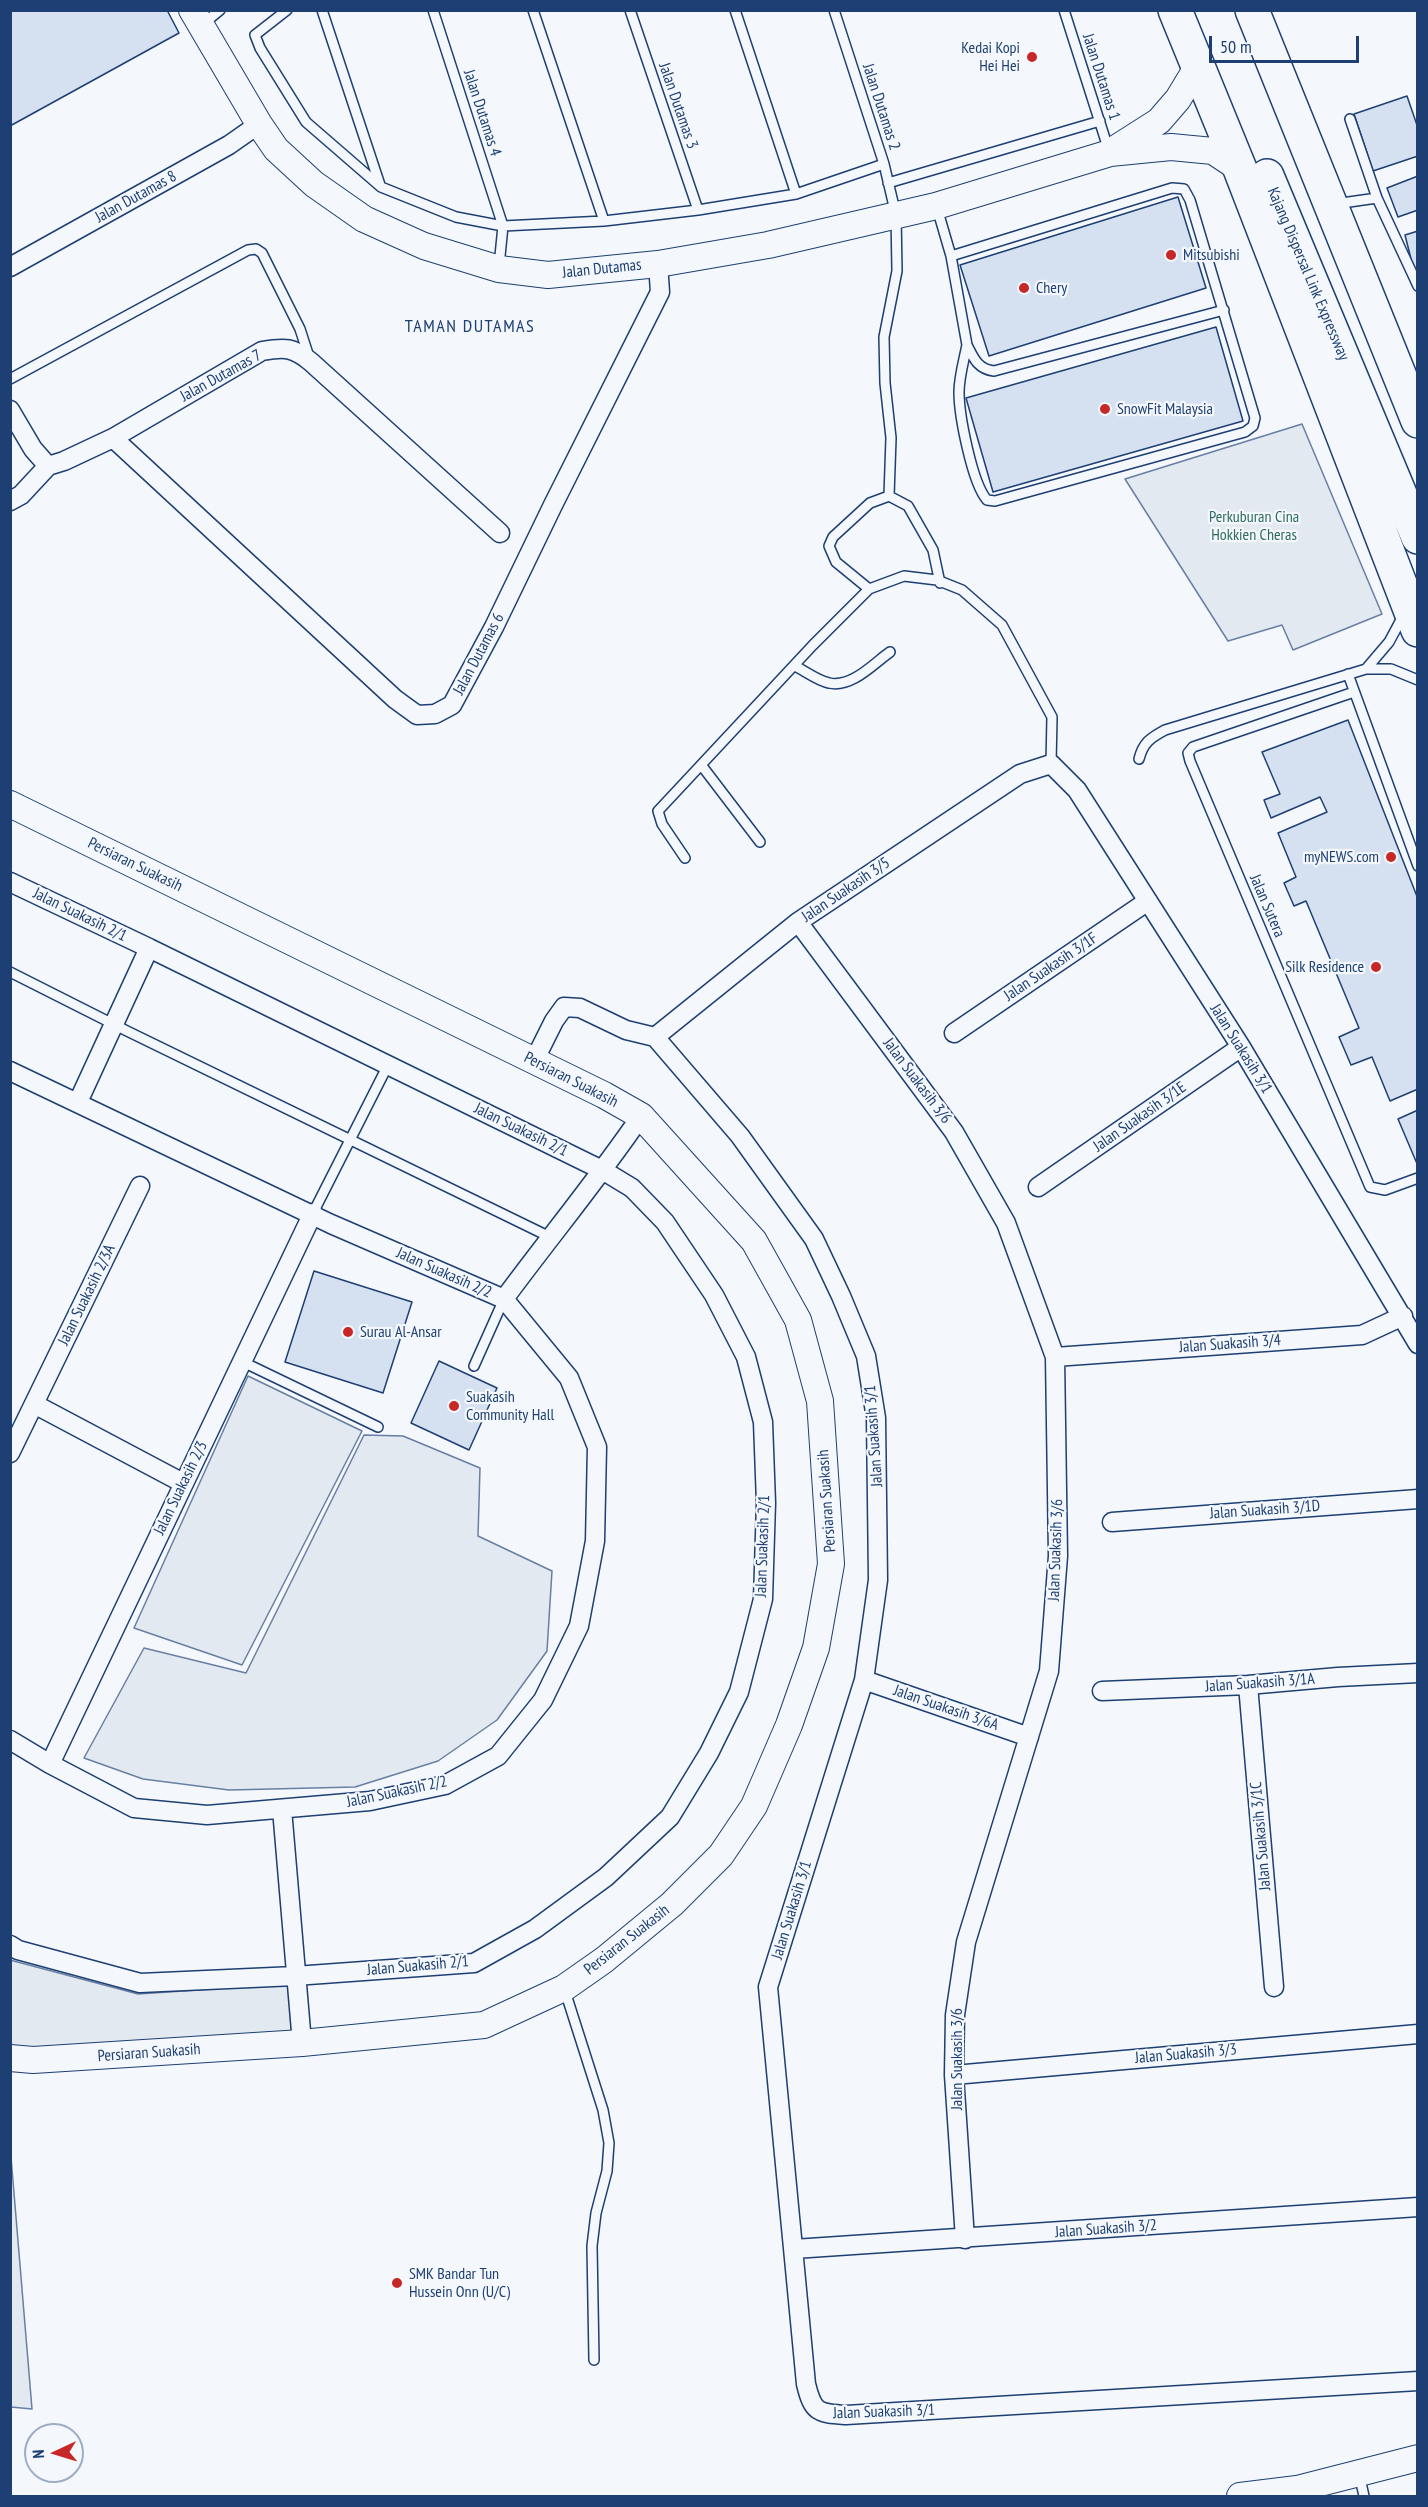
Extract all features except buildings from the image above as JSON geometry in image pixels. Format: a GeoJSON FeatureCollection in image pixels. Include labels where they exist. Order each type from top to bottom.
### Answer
{"type":"FeatureCollection","features":[{"type":"Feature","properties":{"kind":"highway"},"geometry":{"type":"LineString","coordinates":[[1175,10],[1240,169],[1413,617]]}},
{"type":"Feature","properties":{"kind":"highway","name":"Kajang Dispersal Link Expressway"},"geometry":{"type":"LineString","coordinates":[[1198,10],[1418,537]]}},
{"type":"Feature","properties":{"kind":"highway"},"geometry":{"type":"LineString","coordinates":[[1252,10],[1418,421]]}},
{"type":"Feature","properties":{"kind":"highway"},"geometry":{"type":"LineString","coordinates":[[1369,302],[1418,380]]}},
{"type":"Feature","properties":{"kind":"street","name":"Jalan Dutamas"},"geometry":{"type":"LineString","coordinates":[[204,16],[259,124],[276,149],[314,184],[364,219],[424,246],[499,269],[548,274],[658,264],[768,245],[936,206],[1110,153]]}},
{"type":"Feature","properties":{"kind":"street"},"geometry":{"type":"LineString","coordinates":[[1110,153],[1159,121],[1178,99],[1198,66]]}},
{"type":"Feature","properties":{"kind":"street","name":"Jalan Dutamas 8"},"geometry":{"type":"LineString","coordinates":[[10,267],[229,145],[259,124]]}},
{"type":"Feature","properties":{"kind":"street"},"geometry":{"type":"LineString","coordinates":[[1110,153],[1171,147],[1213,151],[1240,169]]}},
{"type":"Feature","properties":{"kind":"street","name":"Jalan Dutamas 6"},"geometry":{"type":"LineString","coordinates":[[113,438],[395,699],[417,715],[435,714],[452,705],[494,627],[660,292],[658,264]]}},
{"type":"Feature","properties":{"kind":"street","name":"Jalan Dutamas 7"},"geometry":{"type":"LineString","coordinates":[[10,501],[21,495],[48,466],[113,438],[262,351],[288,348],[299,352],[500,533]]}},
{"type":"Feature","properties":{"kind":"street"},"geometry":{"type":"LineString","coordinates":[[10,410],[33,449],[48,466]]}},
{"type":"Feature","properties":{"kind":"street","name":"Jalan Suakasih 3/1"},"geometry":{"type":"LineString","coordinates":[[1051,764],[1077,790],[1241,1047],[1418,1344]]}},
{"type":"Feature","properties":{"kind":"street","name":"Jalan Suakasih 3/5"},"geometry":{"type":"LineString","coordinates":[[654,1038],[798,922],[1020,774],[1051,764]]}},
{"type":"Feature","properties":{"kind":"street","name":"Persiaran Suakasih"},"geometry":{"type":"LineString","coordinates":[[10,804],[604,1095],[641,1116],[754,1241],[798,1320],[820,1401],[831,1564],[816,1647],[789,1725],[754,1806],[721,1855],[672,1904],[604,1960],[564,1988],[484,2025],[302,2043],[33,2060],[10,2058]]}},
{"type":"Feature","properties":{"kind":"street","name":"Jalan Suakasih 2/1"},"geometry":{"type":"LineString","coordinates":[[10,882],[604,1171],[632,1188],[665,1222],[714,1296],[746,1357],[763,1422],[766,1503],[763,1599],[739,1692],[709,1753],[670,1817],[606,1877],[535,1929],[474,1963],[295,1976],[140,1983],[18,1950],[10,1945]]}},
{"type":"Feature","properties":{"kind":"street","name":"Jalan Suakasih 3/1F"},"geometry":{"type":"LineString","coordinates":[[954,1033],[1148,901]]}},
{"type":"Feature","properties":{"kind":"street","name":"Jalan Suakasih 3/6"},"geometry":{"type":"LineString","coordinates":[[798,922],[954,1132],[1006,1223],[1055,1357],[1058,1556],[1049,1671],[966,1942],[955,2015],[954,2075],[965,2239]]}},
{"type":"Feature","properties":{"kind":"street"},"geometry":{"type":"LineString","coordinates":[[78,1102],[149,948]]}},
{"type":"Feature","properties":{"kind":"street"},"geometry":{"type":"LineString","coordinates":[[534,1061],[554,1021],[564,1007],[580,1008],[626,1030],[654,1038]]}},
{"type":"Feature","properties":{"kind":"street","name":"Jalan Suakasih 3/1"},"geometry":{"type":"LineString","coordinates":[[654,1038],[740,1136],[814,1239],[842,1296],[866,1356],[876,1418],[878,1580],[864,1680],[768,1987],[806,2384],[811,2403],[823,2413],[846,2415],[1418,2381]]}},
{"type":"Feature","properties":{"kind":"street","name":"Jalan Suakasih 3/1E"},"geometry":{"type":"LineString","coordinates":[[1038,1187],[1241,1047]]}},
{"type":"Feature","properties":{"kind":"street","name":"Jalan Suakasih 2/2"},"geometry":{"type":"LineString","coordinates":[[10,1071],[313,1214],[504,1299],[569,1378],[597,1447],[594,1541],[579,1626],[543,1700],[498,1756],[445,1785],[370,1801],[207,1815],[134,1808],[50,1764],[10,1740]]}},
{"type":"Feature","properties":{"kind":"street"},"geometry":{"type":"LineString","coordinates":[[504,1299],[550,1237],[604,1171],[641,1116]]}},
{"type":"Feature","properties":{"kind":"street","name":"Jalan Suakasih 2/3A"},"geometry":{"type":"LineString","coordinates":[[10,1453],[140,1185]]}},
{"type":"Feature","properties":{"kind":"street","name":"Jalan Suakasih 2/3"},"geometry":{"type":"LineString","coordinates":[[50,1764],[313,1214]]}},
{"type":"Feature","properties":{"kind":"street","name":"Jalan Suakasih 3/4"},"geometry":{"type":"LineString","coordinates":[[1055,1357],[1362,1335],[1402,1316]]}},
{"type":"Feature","properties":{"kind":"street"},"geometry":{"type":"LineString","coordinates":[[34,1404],[183,1483]]}},
{"type":"Feature","properties":{"kind":"street","name":"Jalan Suakasih 3/1D"},"geometry":{"type":"LineString","coordinates":[[1112,1522],[1418,1499]]}},
{"type":"Feature","properties":{"kind":"street","name":"Jalan Suakasih 3/1A"},"geometry":{"type":"LineString","coordinates":[[1102,1691],[1248,1685],[1418,1673]]}},
{"type":"Feature","properties":{"kind":"street","name":"Jalan Suakasih 3/6A"},"geometry":{"type":"LineString","coordinates":[[864,1680],[1029,1737]]}},
{"type":"Feature","properties":{"kind":"street","name":"Jalan Suakasih 3/1C"},"geometry":{"type":"LineString","coordinates":[[1248,1685],[1274,1987]]}},
{"type":"Feature","properties":{"kind":"street"},"geometry":{"type":"LineString","coordinates":[[282,1809],[302,2043]]}},
{"type":"Feature","properties":{"kind":"street","name":"Jalan Suakasih 3/3"},"geometry":{"type":"LineString","coordinates":[[954,2075],[1418,2034]]}},
{"type":"Feature","properties":{"kind":"street","name":"Jalan Suakasih 3/2"},"geometry":{"type":"LineString","coordinates":[[794,2249],[1418,2207]]}},
{"type":"Feature","properties":{"kind":"street"},"geometry":{"type":"LineString","coordinates":[[1240,2496],[1298,2493],[1361,2485],[1418,2458]]}},
{"type":"Feature","properties":{"kind":"lane"},"geometry":{"type":"LineString","coordinates":[[287,10],[263,26],[255,35],[260,48],[306,122],[381,186],[456,217],[503,226],[604,221],[698,210],[796,194],[884,164]]}},
{"type":"Feature","properties":{"kind":"lane"},"geometry":{"type":"LineString","coordinates":[[322,10],[381,186]]}},
{"type":"Feature","properties":{"kind":"lane","name":"Jalan Dutamas 4"},"geometry":{"type":"LineString","coordinates":[[433,10],[503,226]]}},
{"type":"Feature","properties":{"kind":"lane"},"geometry":{"type":"LineString","coordinates":[[533,10],[604,221]]}},
{"type":"Feature","properties":{"kind":"lane","name":"Jalan Dutamas 3"},"geometry":{"type":"LineString","coordinates":[[630,10],[698,210]]}},
{"type":"Feature","properties":{"kind":"lane"},"geometry":{"type":"LineString","coordinates":[[735,10],[796,194]]}},
{"type":"Feature","properties":{"kind":"lane","name":"Jalan Dutamas 2"},"geometry":{"type":"LineString","coordinates":[[834,10],[884,164],[896,214],[897,271],[884,338],[885,383],[891,438],[889,496]]}},
{"type":"Feature","properties":{"kind":"lane","name":"Jalan Dutamas 1"},"geometry":{"type":"LineString","coordinates":[[1064,10],[1110,153]]}},
{"type":"Feature","properties":{"kind":"lane"},"geometry":{"type":"LineString","coordinates":[[1350,119],[1377,198],[1418,286]]}},
{"type":"Feature","properties":{"kind":"lane"},"geometry":{"type":"LineString","coordinates":[[888,183],[1100,121]]}},
{"type":"Feature","properties":{"kind":"lane"},"geometry":{"type":"LineString","coordinates":[[951,256],[1172,188],[1184,189],[1190,200],[1224,310],[1255,418],[1253,426],[1245,432],[995,501],[987,500],[982,495],[971,466],[959,391],[967,345]]}},
{"type":"Feature","properties":{"kind":"lane"},"geometry":{"type":"LineString","coordinates":[[1331,204],[1377,198]]}},
{"type":"Feature","properties":{"kind":"lane"},"geometry":{"type":"LineString","coordinates":[[936,206],[951,256],[967,345],[977,364],[984,370],[994,371],[1224,310]]}},
{"type":"Feature","properties":{"kind":"lane"},"geometry":{"type":"LineString","coordinates":[[499,269],[503,226]]}},
{"type":"Feature","properties":{"kind":"lane"},"geometry":{"type":"LineString","coordinates":[[10,379],[249,250],[256,249],[262,253],[300,329],[311,363]]}},
{"type":"Feature","properties":{"kind":"lane"},"geometry":{"type":"LineString","coordinates":[[869,589],[836,562],[829,546],[833,537],[870,503],[889,496],[908,506],[933,550],[940,583]]}},
{"type":"Feature","properties":{"kind":"lane"},"geometry":{"type":"LineString","coordinates":[[685,858],[662,824],[658,812],[665,801],[702,766],[813,645],[869,589],[904,576],[937,580],[962,590],[1002,625],[1052,717],[1051,764]]}},
{"type":"Feature","properties":{"kind":"lane"},"geometry":{"type":"LineString","coordinates":[[1366,669],[1413,617]]}},
{"type":"Feature","properties":{"kind":"lane"},"geometry":{"type":"LineString","coordinates":[[795,666],[827,683],[842,684],[855,678],[890,652]]}},
{"type":"Feature","properties":{"kind":"lane"},"geometry":{"type":"LineString","coordinates":[[1139,759],[1142,746],[1165,730],[1348,674],[1366,669],[1391,669],[1418,680]]}},
{"type":"Feature","properties":{"kind":"lane"},"geometry":{"type":"LineString","coordinates":[[1348,674],[1418,866]]}},
{"type":"Feature","properties":{"kind":"lane","name":"Jalan Sutera"},"geometry":{"type":"LineString","coordinates":[[1354,692],[1193,747],[1188,753],[1370,1187],[1385,1190],[1418,1178]]}},
{"type":"Feature","properties":{"kind":"lane"},"geometry":{"type":"LineString","coordinates":[[702,766],[760,842]]}},
{"type":"Feature","properties":{"kind":"lane"},"geometry":{"type":"LineString","coordinates":[[10,972],[550,1237]]}},
{"type":"Feature","properties":{"kind":"lane"},"geometry":{"type":"LineString","coordinates":[[313,1214],[388,1065]]}},
{"type":"Feature","properties":{"kind":"lane"},"geometry":{"type":"LineString","coordinates":[[474,1366],[504,1299]]}},
{"type":"Feature","properties":{"kind":"lane"},"geometry":{"type":"LineString","coordinates":[[243,1362],[378,1427]]}},
{"type":"Feature","properties":{"kind":"lane"},"geometry":{"type":"LineString","coordinates":[[564,1988],[603,2110],[609,2143],[607,2171],[596,2213],[592,2246],[594,2360]]}},
{"type":"Feature","properties":{"kind":"green space","name":"Perkuburan Cina Hokkien Cheras"},"geometry":{"type":"Polygon","coordinates":[[[1302,424],[1382,614],[1293,650],[1282,625],[1228,641],[1125,479],[1302,424]]]}},
{"type":"Feature","properties":{"kind":"green space"},"geometry":{"type":"Polygon","coordinates":[[[248,1376],[362,1431],[242,1665],[134,1628],[248,1376]]]}},
{"type":"Feature","properties":{"kind":"green space"},"geometry":{"type":"Polygon","coordinates":[[[364,1435],[403,1436],[480,1468],[478,1536],[552,1571],[547,1651],[497,1720],[438,1761],[355,1787],[229,1790],[143,1779],[84,1758],[144,1648],[246,1673],[364,1435]]]}},
{"type":"Feature","properties":{"kind":"green space"},"geometry":{"type":"Polygon","coordinates":[[[10,1960],[138,1994],[288,1984],[292,2034],[11,2049],[10,1960]]]}},
{"type":"Feature","properties":{"kind":"green space"},"geometry":{"type":"Polygon","coordinates":[[[11,2157],[32,2409],[11,2407],[11,2157]]]}},
{"type":"Feature","properties":{"kind":"place","name":"Kedai Kopi Hei Hei"},"geometry":{"type":"Point","coordinates":[1032,57]}},
{"type":"Feature","properties":{"kind":"place","name":"Mitsubishi"},"geometry":{"type":"Point","coordinates":[1171,255]}},
{"type":"Feature","properties":{"kind":"place","name":"Chery"},"geometry":{"type":"Point","coordinates":[1024,288]}},
{"type":"Feature","properties":{"kind":"place","name":"SnowFit Malaysia"},"geometry":{"type":"Point","coordinates":[1105,409]}},
{"type":"Feature","properties":{"kind":"place","name":"myNEWS.com"},"geometry":{"type":"Point","coordinates":[1391,857]}},
{"type":"Feature","properties":{"kind":"place","name":"Silk Residence"},"geometry":{"type":"Point","coordinates":[1376,967]}},
{"type":"Feature","properties":{"kind":"place","name":"Surau Al-Ansar"},"geometry":{"type":"Point","coordinates":[348,1332]}},
{"type":"Feature","properties":{"kind":"place","name":"Suakasih Community Hall"},"geometry":{"type":"Point","coordinates":[454,1406]}},
{"type":"Feature","properties":{"kind":"place","name":"SMK Bandar Tun Hussein Onn (U/C)"},"geometry":{"type":"Point","coordinates":[397,2283]}},
{"type":"Feature","properties":{"kind":"district","name":"TAMAN DUTAMAS"},"geometry":{"type":"Point","coordinates":[470,327]}}]}
